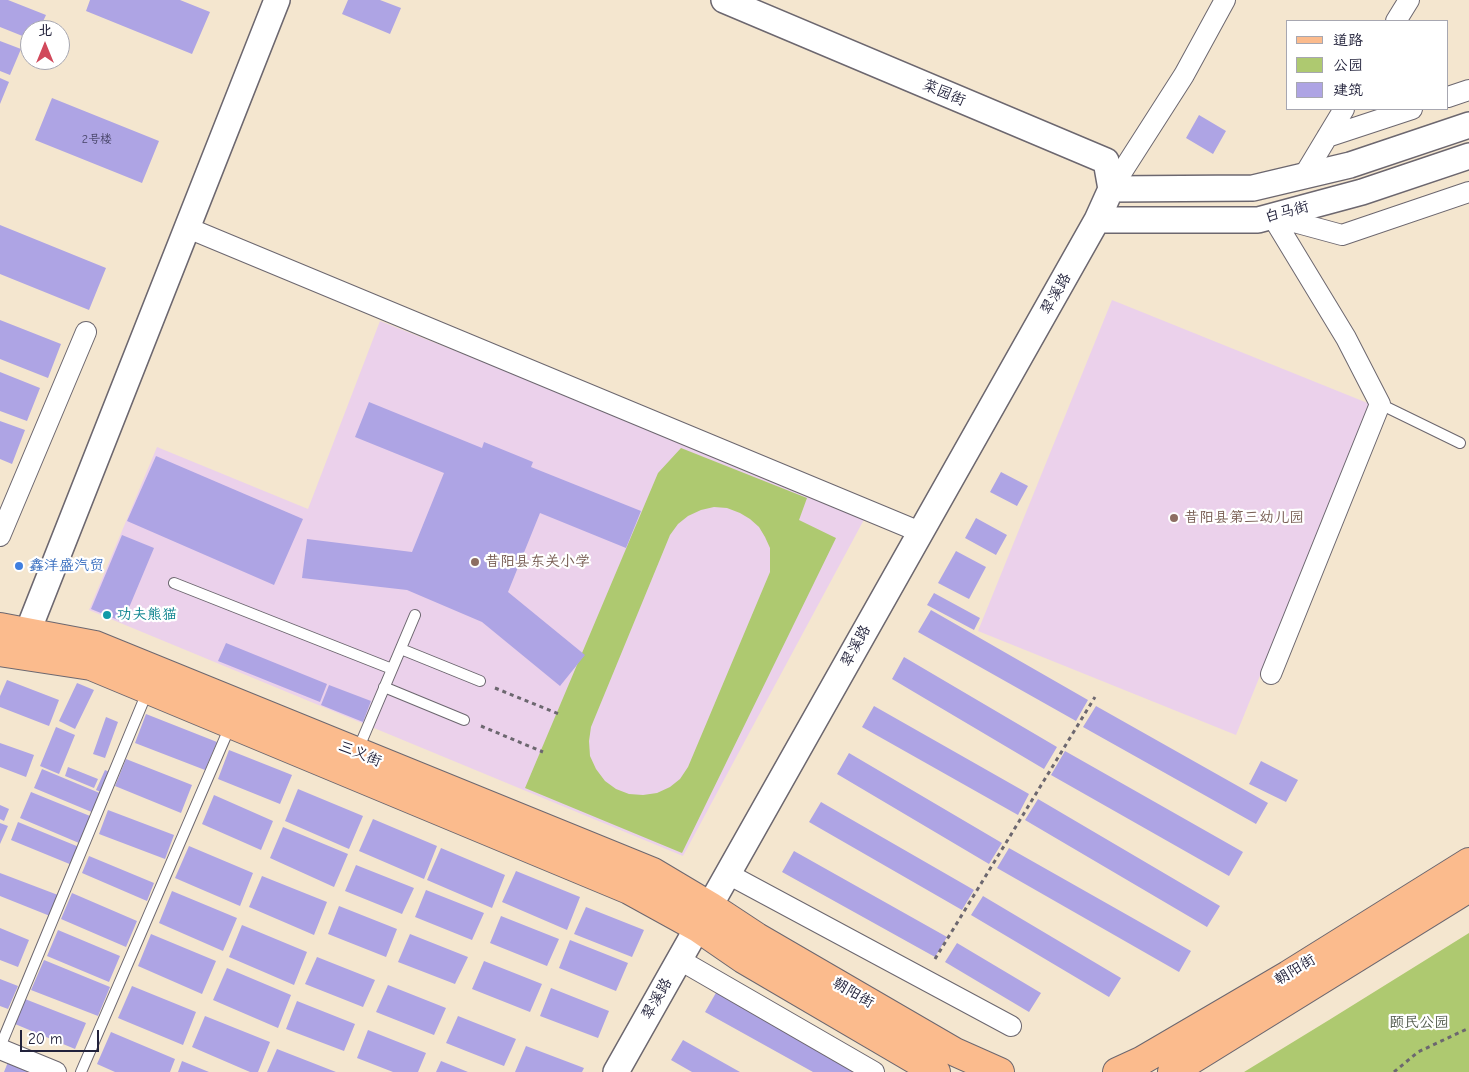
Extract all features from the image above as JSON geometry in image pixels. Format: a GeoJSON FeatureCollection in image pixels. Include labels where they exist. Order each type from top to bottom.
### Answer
{"type":"FeatureCollection","features":[{"type":"Feature","properties":{"kind":"main road","name":"三义街"},"geometry":{"type":"LineString","coordinates":[[0,627],[95,645],[653,872],[704,917]]}},
{"type":"Feature","properties":{"kind":"main road","name":"三义街"},"geometry":{"type":"LineString","coordinates":[[0,652],[91,666],[629,890],[704,917]]}},
{"type":"Feature","properties":{"kind":"main road","name":"朝阳街"},"geometry":{"type":"LineString","coordinates":[[1117,1072],[1141,1061],[1288,975],[1469,862]]}},
{"type":"Feature","properties":{"kind":"main road","name":"朝阳街"},"geometry":{"type":"LineString","coordinates":[[1172,1072],[1469,888]]}},
{"type":"Feature","properties":{"kind":"main road","name":"朝阳街"},"geometry":{"type":"LineString","coordinates":[[704,917],[743,959],[936,1072]]}},
{"type":"Feature","properties":{"kind":"main road","name":"朝阳街"},"geometry":{"type":"LineString","coordinates":[[704,917],[757,937],[947,1047],[1000,1072]]}},
{"type":"Feature","properties":{"kind":"street"},"geometry":{"type":"LineString","coordinates":[[28,631],[277,0]]}},
{"type":"Feature","properties":{"kind":"street","name":"菜园街"},"geometry":{"type":"LineString","coordinates":[[724,0],[1106,160],[1111,189]]}},
{"type":"Feature","properties":{"kind":"street"},"geometry":{"type":"LineString","coordinates":[[1097,220],[1111,189],[1184,75],[1225,0]]}},
{"type":"Feature","properties":{"kind":"street"},"geometry":{"type":"LineString","coordinates":[[1397,20],[1409,0]]}},
{"type":"Feature","properties":{"kind":"street"},"geometry":{"type":"LineString","coordinates":[[1449,97],[1469,90]]}},
{"type":"Feature","properties":{"kind":"street"},"geometry":{"type":"LineString","coordinates":[[1303,177],[1343,110]]}},
{"type":"Feature","properties":{"kind":"street"},"geometry":{"type":"LineString","coordinates":[[1327,137],[1409,110]]}},
{"type":"Feature","properties":{"kind":"street","name":"白马街"},"geometry":{"type":"LineString","coordinates":[[1111,189],[1253,188],[1350,165],[1469,125]]}},
{"type":"Feature","properties":{"kind":"street","name":"白马街"},"geometry":{"type":"LineString","coordinates":[[1097,220],[1258,220],[1362,192],[1469,156]]}},
{"type":"Feature","properties":{"kind":"street"},"geometry":{"type":"LineString","coordinates":[[1272,216],[1342,235],[1469,192]]}},
{"type":"Feature","properties":{"kind":"street"},"geometry":{"type":"LineString","coordinates":[[1271,674],[1380,404],[1346,338],[1272,216]]}},
{"type":"Feature","properties":{"kind":"street","name":"翠溪路"},"geometry":{"type":"LineString","coordinates":[[616,1072],[1097,220]]}},
{"type":"Feature","properties":{"kind":"street"},"geometry":{"type":"LineString","coordinates":[[188,228],[920,532]]}},
{"type":"Feature","properties":{"kind":"street"},"geometry":{"type":"LineString","coordinates":[[0,536],[86,332]]}},
{"type":"Feature","properties":{"kind":"street"},"geometry":{"type":"LineString","coordinates":[[728,874],[1011,1026]]}},
{"type":"Feature","properties":{"kind":"street"},"geometry":{"type":"LineString","coordinates":[[680,960],[874,1072]]}},
{"type":"Feature","properties":{"kind":"street"},"geometry":{"type":"LineString","coordinates":[[0,1048],[56,1072]]}},
{"type":"Feature","properties":{"kind":"lane"},"geometry":{"type":"LineString","coordinates":[[1380,404],[1460,443]]}},
{"type":"Feature","properties":{"kind":"lane"},"geometry":{"type":"LineString","coordinates":[[174,583],[392,669]]}},
{"type":"Feature","properties":{"kind":"lane"},"geometry":{"type":"LineString","coordinates":[[357,752],[415,615]]}},
{"type":"Feature","properties":{"kind":"lane"},"geometry":{"type":"LineString","coordinates":[[400,649],[480,681]]}},
{"type":"Feature","properties":{"kind":"lane"},"geometry":{"type":"LineString","coordinates":[[384,687],[464,720]]}},
{"type":"Feature","properties":{"kind":"lane"},"geometry":{"type":"LineString","coordinates":[[0,1048],[148,690]]}},
{"type":"Feature","properties":{"kind":"lane"},"geometry":{"type":"LineString","coordinates":[[81,1072],[231,724]]}},
{"type":"Feature","properties":{"kind":"path"},"geometry":{"type":"LineString","coordinates":[[480,681],[559,714]]}},
{"type":"Feature","properties":{"kind":"path"},"geometry":{"type":"LineString","coordinates":[[923,979],[1095,697]]}},
{"type":"Feature","properties":{"kind":"path"},"geometry":{"type":"LineString","coordinates":[[464,720],[543,752]]}},
{"type":"Feature","properties":{"kind":"path"},"geometry":{"type":"LineString","coordinates":[[1394,1072],[1418,1052],[1469,1028]]}},
{"type":"Feature","properties":{"kind":"shaded area","name":"昔阳县第三幼儿园"},"geometry":{"type":"Polygon","coordinates":[[[1112,300],[1370,404],[1236,735],[978,631],[1112,300]]]}},
{"type":"Feature","properties":{"kind":"shaded area","name":"昔阳县东关小学"},"geometry":{"type":"Polygon","coordinates":[[[380,321],[867,514],[683,856],[89,610],[157,447],[308,509],[380,321]]]}},
{"type":"Feature","properties":{"kind":"green space"},"geometry":{"type":"Polygon","coordinates":[[[681,448],[807,498],[799,520],[836,538],[682,853],[525,788],[658,473],[681,448]],[[714,507],[688,516],[678,524],[670,535],[591,727],[589,741],[590,756],[596,769],[605,781],[616,789],[629,794],[657,793],[670,787],[680,779],[688,767],[770,572],[770,548],[759,527],[740,513],[727,508],[714,507]]]}},
{"type":"Feature","properties":{"kind":"green space","name":"颐民公园"},"geometry":{"type":"Polygon","coordinates":[[[1469,933],[1469,1072],[1244,1072],[1329,1020],[1469,933]]]}},
{"type":"Feature","properties":{"kind":"building"},"geometry":{"type":"Polygon","coordinates":[[[0,0],[8,0],[46,15],[44,20],[20,20],[20,35],[0,27],[0,0]]]}},
{"type":"Feature","properties":{"kind":"building"},"geometry":{"type":"Polygon","coordinates":[[[90,0],[180,0],[210,12],[192,54],[86,11],[90,0]]]}},
{"type":"Feature","properties":{"kind":"building"},"geometry":{"type":"Polygon","coordinates":[[[348,0],[380,0],[401,8],[390,34],[342,14],[348,0]]]}},
{"type":"Feature","properties":{"kind":"building"},"geometry":{"type":"Polygon","coordinates":[[[0,41],[20,49],[10,75],[0,71],[0,41]]]}},
{"type":"Feature","properties":{"kind":"building"},"geometry":{"type":"Polygon","coordinates":[[[0,78],[9,82],[0,104],[0,78]]]}},
{"type":"Feature","properties":{"kind":"building"},"geometry":{"type":"Polygon","coordinates":[[[52,98],[159,141],[142,183],[35,140],[52,98]]]}},
{"type":"Feature","properties":{"kind":"building"},"geometry":{"type":"Polygon","coordinates":[[[1199,115],[1226,131],[1213,154],[1186,138],[1199,115]]]}},
{"type":"Feature","properties":{"kind":"building"},"geometry":{"type":"Polygon","coordinates":[[[0,225],[106,268],[89,310],[0,274],[0,225]]]}},
{"type":"Feature","properties":{"kind":"building"},"geometry":{"type":"Polygon","coordinates":[[[0,320],[61,344],[48,378],[0,359],[0,320]]]}},
{"type":"Feature","properties":{"kind":"building"},"geometry":{"type":"Polygon","coordinates":[[[0,372],[40,388],[27,421],[0,411],[0,372]]]}},
{"type":"Feature","properties":{"kind":"building"},"geometry":{"type":"Polygon","coordinates":[[[369,402],[482,448],[484,442],[533,462],[531,467],[641,511],[626,548],[540,513],[508,592],[585,655],[560,686],[482,622],[407,590],[302,578],[307,539],[412,552],[444,473],[355,437],[369,402]]]}},
{"type":"Feature","properties":{"kind":"building"},"geometry":{"type":"Polygon","coordinates":[[[0,421],[25,430],[12,464],[0,459],[0,421]]]}},
{"type":"Feature","properties":{"kind":"building"},"geometry":{"type":"Polygon","coordinates":[[[156,456],[303,519],[274,585],[127,521],[156,456]]]}},
{"type":"Feature","properties":{"kind":"building"},"geometry":{"type":"Polygon","coordinates":[[[1001,472],[1028,486],[1017,506],[990,492],[1001,472]]]}},
{"type":"Feature","properties":{"kind":"building"},"geometry":{"type":"Polygon","coordinates":[[[976,518],[1007,535],[996,555],[965,538],[976,518]]]}},
{"type":"Feature","properties":{"kind":"building"},"geometry":{"type":"Polygon","coordinates":[[[122,535],[154,548],[123,622],[91,609],[122,535]]]}},
{"type":"Feature","properties":{"kind":"building"},"geometry":{"type":"Polygon","coordinates":[[[956,551],[986,567],[969,599],[938,583],[956,551]]]}},
{"type":"Feature","properties":{"kind":"building"},"geometry":{"type":"Polygon","coordinates":[[[934,593],[980,618],[974,630],[927,605],[934,593]]]}},
{"type":"Feature","properties":{"kind":"building"},"geometry":{"type":"Polygon","coordinates":[[[931,610],[1088,700],[1076,721],[918,632],[931,610]]]}},
{"type":"Feature","properties":{"kind":"building"},"geometry":{"type":"Polygon","coordinates":[[[226,643],[327,684],[320,702],[218,661],[226,643]]]}},
{"type":"Feature","properties":{"kind":"building"},"geometry":{"type":"Polygon","coordinates":[[[904,657],[1057,747],[1044,769],[892,679],[904,657]]]}},
{"type":"Feature","properties":{"kind":"building"},"geometry":{"type":"Polygon","coordinates":[[[7,680],[59,700],[49,726],[0,707],[0,696],[7,680]]]}},
{"type":"Feature","properties":{"kind":"building"},"geometry":{"type":"Polygon","coordinates":[[[77,683],[94,690],[75,729],[59,721],[77,683]]]}},
{"type":"Feature","properties":{"kind":"building"},"geometry":{"type":"Polygon","coordinates":[[[329,685],[371,701],[363,722],[321,705],[329,685]]]}},
{"type":"Feature","properties":{"kind":"building"},"geometry":{"type":"Polygon","coordinates":[[[874,706],[1029,794],[1018,815],[862,727],[874,706]]]}},
{"type":"Feature","properties":{"kind":"building"},"geometry":{"type":"Polygon","coordinates":[[[1096,706],[1268,803],[1256,824],[1083,727],[1096,706]]]}},
{"type":"Feature","properties":{"kind":"building"},"geometry":{"type":"Polygon","coordinates":[[[146,714],[217,742],[205,770],[135,743],[146,714]]]}},
{"type":"Feature","properties":{"kind":"building"},"geometry":{"type":"Polygon","coordinates":[[[106,717],[118,722],[105,758],[93,754],[106,717]]]}},
{"type":"Feature","properties":{"kind":"building"},"geometry":{"type":"Polygon","coordinates":[[[56,727],[75,735],[59,774],[40,766],[56,727]]]}},
{"type":"Feature","properties":{"kind":"building"},"geometry":{"type":"Polygon","coordinates":[[[0,743],[34,755],[26,777],[0,767],[0,743]]]}},
{"type":"Feature","properties":{"kind":"building"},"geometry":{"type":"Polygon","coordinates":[[[229,750],[292,775],[280,804],[218,779],[229,750]]]}},
{"type":"Feature","properties":{"kind":"building"},"geometry":{"type":"Polygon","coordinates":[[[1065,751],[1243,852],[1229,876],[1051,775],[1065,751]]]}},
{"type":"Feature","properties":{"kind":"building"},"geometry":{"type":"Polygon","coordinates":[[[849,753],[1002,843],[989,864],[837,774],[849,753]]]}},
{"type":"Feature","properties":{"kind":"building"},"geometry":{"type":"Polygon","coordinates":[[[126,759],[192,785],[181,813],[115,786],[126,759]]]}},
{"type":"Feature","properties":{"kind":"building"},"geometry":{"type":"Polygon","coordinates":[[[1261,761],[1298,780],[1286,802],[1249,784],[1261,761]]]}},
{"type":"Feature","properties":{"kind":"building"},"geometry":{"type":"Polygon","coordinates":[[[68,767],[98,779],[94,788],[65,776],[68,767]]]}},
{"type":"Feature","properties":{"kind":"building"},"geometry":{"type":"Polygon","coordinates":[[[42,769],[102,794],[94,813],[34,788],[42,769]]]}},
{"type":"Feature","properties":{"kind":"building"},"geometry":{"type":"Polygon","coordinates":[[[105,770],[112,773],[103,793],[96,790],[105,770]]]}},
{"type":"Feature","properties":{"kind":"building"},"geometry":{"type":"Polygon","coordinates":[[[298,789],[363,816],[349,849],[285,821],[298,789]]]}},
{"type":"Feature","properties":{"kind":"building"},"geometry":{"type":"Polygon","coordinates":[[[31,792],[90,816],[79,843],[20,818],[31,792]]]}},
{"type":"Feature","properties":{"kind":"building"},"geometry":{"type":"Polygon","coordinates":[[[214,795],[273,821],[261,850],[202,824],[214,795]]]}},
{"type":"Feature","properties":{"kind":"building"},"geometry":{"type":"Polygon","coordinates":[[[1038,799],[1220,906],[1207,927],[1025,820],[1038,799]]]}},
{"type":"Feature","properties":{"kind":"building"},"geometry":{"type":"Polygon","coordinates":[[[821,802],[974,890],[962,910],[809,822],[821,802]]]}},
{"type":"Feature","properties":{"kind":"building"},"geometry":{"type":"Polygon","coordinates":[[[0,805],[9,809],[4,821],[0,819],[0,805]]]}},
{"type":"Feature","properties":{"kind":"building"},"geometry":{"type":"Polygon","coordinates":[[[108,810],[174,835],[165,859],[99,834],[108,810]]]}},
{"type":"Feature","properties":{"kind":"building"},"geometry":{"type":"Polygon","coordinates":[[[373,819],[437,846],[424,879],[359,851],[373,819]]]}},
{"type":"Feature","properties":{"kind":"building"},"geometry":{"type":"Polygon","coordinates":[[[18,822],[79,847],[72,865],[11,840],[18,822]]]}},
{"type":"Feature","properties":{"kind":"building"},"geometry":{"type":"Polygon","coordinates":[[[0,823],[8,826],[0,844],[0,823]]]}},
{"type":"Feature","properties":{"kind":"building"},"geometry":{"type":"Polygon","coordinates":[[[283,827],[348,854],[334,887],[270,858],[283,827]]]}},
{"type":"Feature","properties":{"kind":"building"},"geometry":{"type":"Polygon","coordinates":[[[189,846],[253,873],[240,906],[175,878],[189,846]]]}},
{"type":"Feature","properties":{"kind":"building"},"geometry":{"type":"Polygon","coordinates":[[[441,848],[505,875],[492,908],[427,880],[441,848]]]}},
{"type":"Feature","properties":{"kind":"building"},"geometry":{"type":"Polygon","coordinates":[[[1009,848],[1191,951],[1179,972],[997,868],[1009,848]]]}},
{"type":"Feature","properties":{"kind":"building"},"geometry":{"type":"Polygon","coordinates":[[[794,851],[947,937],[935,957],[782,872],[794,851]]]}},
{"type":"Feature","properties":{"kind":"building"},"geometry":{"type":"Polygon","coordinates":[[[89,856],[154,883],[147,901],[82,873],[89,856]]]}},
{"type":"Feature","properties":{"kind":"building"},"geometry":{"type":"Polygon","coordinates":[[[356,865],[414,888],[402,914],[345,891],[356,865]]]}},
{"type":"Feature","properties":{"kind":"building"},"geometry":{"type":"Polygon","coordinates":[[[516,871],[580,897],[567,930],[502,902],[516,871]]]}},
{"type":"Feature","properties":{"kind":"building"},"geometry":{"type":"Polygon","coordinates":[[[0,873],[58,895],[50,916],[0,896],[0,873]]]}},
{"type":"Feature","properties":{"kind":"building"},"geometry":{"type":"Polygon","coordinates":[[[262,876],[327,902],[314,935],[249,907],[262,876]]]}},
{"type":"Feature","properties":{"kind":"building"},"geometry":{"type":"Polygon","coordinates":[[[426,890],[484,913],[472,940],[415,917],[426,890]]]}},
{"type":"Feature","properties":{"kind":"building"},"geometry":{"type":"Polygon","coordinates":[[[172,891],[237,918],[223,951],[159,923],[172,891]]]}},
{"type":"Feature","properties":{"kind":"building"},"geometry":{"type":"Polygon","coordinates":[[[72,893],[137,921],[126,947],[61,919],[72,893]]]}},
{"type":"Feature","properties":{"kind":"building"},"geometry":{"type":"Polygon","coordinates":[[[983,896],[1121,978],[1109,997],[971,915],[983,896]]]}},
{"type":"Feature","properties":{"kind":"building"},"geometry":{"type":"Polygon","coordinates":[[[339,906],[397,929],[386,957],[328,934],[339,906]]]}},
{"type":"Feature","properties":{"kind":"building"},"geometry":{"type":"Polygon","coordinates":[[[586,907],[644,930],[632,957],[574,934],[586,907]]]}},
{"type":"Feature","properties":{"kind":"building"},"geometry":{"type":"Polygon","coordinates":[[[501,916],[559,939],[547,966],[490,943],[501,916]]]}},
{"type":"Feature","properties":{"kind":"building"},"geometry":{"type":"Polygon","coordinates":[[[242,925],[307,952],[294,985],[229,957],[242,925]]]}},
{"type":"Feature","properties":{"kind":"building"},"geometry":{"type":"Polygon","coordinates":[[[0,928],[29,940],[18,967],[0,960],[0,928]]]}},
{"type":"Feature","properties":{"kind":"building"},"geometry":{"type":"Polygon","coordinates":[[[58,930],[120,956],[109,982],[47,956],[58,930]]]}},
{"type":"Feature","properties":{"kind":"building"},"geometry":{"type":"Polygon","coordinates":[[[151,934],[216,961],[202,994],[138,966],[151,934]]]}},
{"type":"Feature","properties":{"kind":"building"},"geometry":{"type":"Polygon","coordinates":[[[410,934],[468,957],[455,984],[398,962],[410,934]]]}},
{"type":"Feature","properties":{"kind":"building"},"geometry":{"type":"Polygon","coordinates":[[[570,940],[628,963],[616,991],[559,968],[570,940]]]}},
{"type":"Feature","properties":{"kind":"building"},"geometry":{"type":"Polygon","coordinates":[[[957,943],[1041,993],[1029,1012],[945,962],[957,943]]]}},
{"type":"Feature","properties":{"kind":"building"},"geometry":{"type":"Polygon","coordinates":[[[317,957],[375,980],[363,1007],[305,984],[317,957]]]}},
{"type":"Feature","properties":{"kind":"building"},"geometry":{"type":"Polygon","coordinates":[[[44,960],[110,987],[98,1016],[31,990],[44,960]]]}},
{"type":"Feature","properties":{"kind":"building"},"geometry":{"type":"Polygon","coordinates":[[[484,961],[542,984],[530,1012],[472,989],[484,961]]]}},
{"type":"Feature","properties":{"kind":"building"},"geometry":{"type":"Polygon","coordinates":[[[227,968],[291,995],[278,1028],[213,1000],[227,968]]]}},
{"type":"Feature","properties":{"kind":"building"},"geometry":{"type":"Polygon","coordinates":[[[0,979],[18,986],[8,1009],[0,1006],[0,979]]]}},
{"type":"Feature","properties":{"kind":"building"},"geometry":{"type":"Polygon","coordinates":[[[388,985],[446,1008],[434,1035],[376,1012],[388,985]]]}},
{"type":"Feature","properties":{"kind":"building"},"geometry":{"type":"Polygon","coordinates":[[[132,986],[196,1012],[183,1045],[118,1018],[132,986]]]}},
{"type":"Feature","properties":{"kind":"building"},"geometry":{"type":"Polygon","coordinates":[[[551,988],[609,1011],[598,1038],[540,1016],[551,988]]]}},
{"type":"Feature","properties":{"kind":"building"},"geometry":{"type":"Polygon","coordinates":[[[717,991],[862,1072],[813,1072],[705,1012],[717,991]]]}},
{"type":"Feature","properties":{"kind":"building"},"geometry":{"type":"Polygon","coordinates":[[[25,999],[86,1023],[75,1049],[15,1024],[25,999]]]}},
{"type":"Feature","properties":{"kind":"building"},"geometry":{"type":"Polygon","coordinates":[[[297,1001],[355,1024],[344,1051],[286,1029],[297,1001]]]}},
{"type":"Feature","properties":{"kind":"building"},"geometry":{"type":"Polygon","coordinates":[[[205,1016],[270,1042],[258,1072],[250,1072],[192,1047],[205,1016]]]}},
{"type":"Feature","properties":{"kind":"building"},"geometry":{"type":"Polygon","coordinates":[[[458,1016],[516,1039],[504,1066],[446,1043],[458,1016]]]}},
{"type":"Feature","properties":{"kind":"building"},"geometry":{"type":"Polygon","coordinates":[[[368,1030],[426,1053],[418,1072],[393,1072],[357,1058],[368,1030]]]}},
{"type":"Feature","properties":{"kind":"building"},"geometry":{"type":"Polygon","coordinates":[[[111,1032],[175,1059],[170,1072],[115,1072],[97,1064],[111,1032]]]}},
{"type":"Feature","properties":{"kind":"building"},"geometry":{"type":"Polygon","coordinates":[[[683,1040],[740,1072],[692,1072],[671,1060],[683,1040]]]}},
{"type":"Feature","properties":{"kind":"building"},"geometry":{"type":"Polygon","coordinates":[[[526,1046],[584,1068],[582,1072],[515,1072],[526,1046]]]}},
{"type":"Feature","properties":{"kind":"building"},"geometry":{"type":"Polygon","coordinates":[[[277,1049],[336,1072],[267,1072],[277,1049]]]}},
{"type":"Feature","properties":{"kind":"building"},"geometry":{"type":"Polygon","coordinates":[[[182,1061],[209,1072],[178,1072],[182,1061]]]}},
{"type":"Feature","properties":{"kind":"building"},"geometry":{"type":"Polygon","coordinates":[[[441,1061],[468,1072],[436,1072],[441,1061]]]}},
{"type":"Feature","properties":{"kind":"building"},"geometry":{"type":"Polygon","coordinates":[[[8,1062],[33,1072],[4,1072],[8,1062]]]}},
{"type":"Feature","properties":{"kind":"place","name":"昔阳县第三幼儿园"},"geometry":{"type":"Point","coordinates":[1174,518]}},
{"type":"Feature","properties":{"kind":"place","name":"昔阳县东关小学"},"geometry":{"type":"Point","coordinates":[475,562]}},
{"type":"Feature","properties":{"kind":"place","name":"鑫洋盛汽贸"},"geometry":{"type":"Point","coordinates":[19,566]}},
{"type":"Feature","properties":{"kind":"place","name":"功夫熊猫"},"geometry":{"type":"Point","coordinates":[107,615]}}]}
